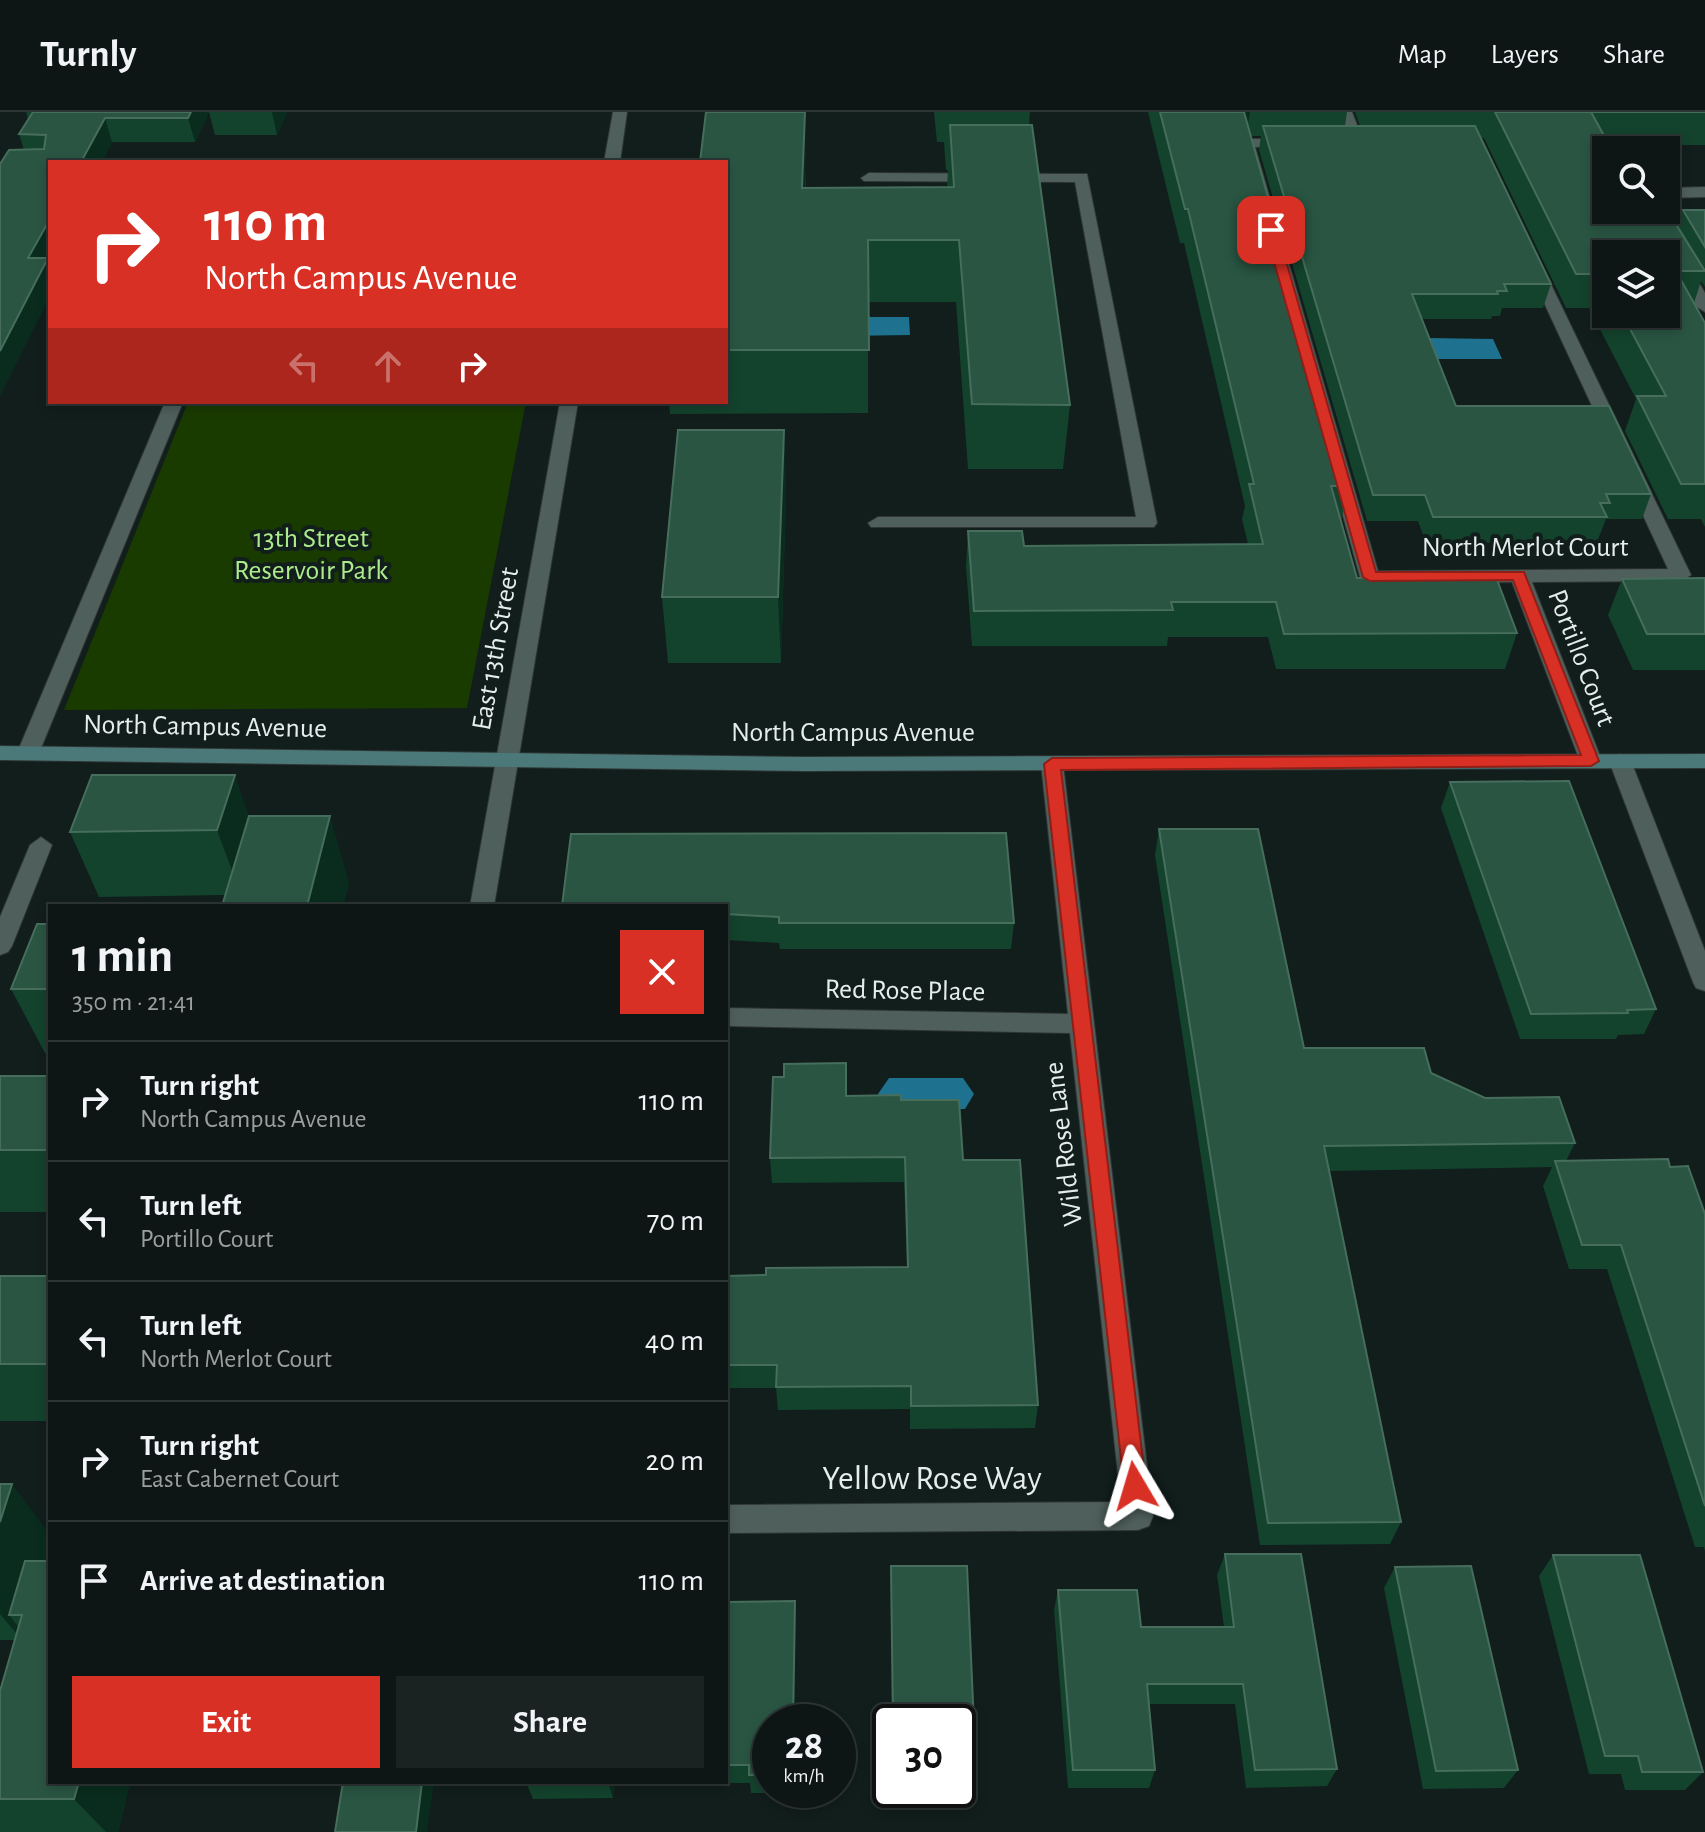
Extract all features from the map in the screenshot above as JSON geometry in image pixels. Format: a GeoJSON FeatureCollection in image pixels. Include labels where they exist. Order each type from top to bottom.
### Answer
{"type":"FeatureCollection","features":[{"type":"Feature","properties":{"kind":"main road","name":"North Campus Avenue"},"geometry":{"type":"LineString","coordinates":[[0,753],[1052,764],[1705,761]]}},
{"type":"Feature","properties":{"kind":"street"},"geometry":{"type":"LineString","coordinates":[[612,160],[620,112]]}},
{"type":"Feature","properties":{"kind":"street"},"geometry":{"type":"LineString","coordinates":[[1345,112],[1356,143]]}},
{"type":"Feature","properties":{"kind":"street","name":"North Merlot Court"},"geometry":{"type":"LineString","coordinates":[[1476,142],[1681,575],[1370,577],[1246,143],[1356,143],[1476,142]]}},
{"type":"Feature","properties":{"kind":"street"},"geometry":{"type":"LineString","coordinates":[[869,178],[1082,177],[1147,523],[878,523]]}},
{"type":"Feature","properties":{"kind":"street"},"geometry":{"type":"LineString","coordinates":[[1680,193],[1705,192]]}},
{"type":"Feature","properties":{"kind":"street"},"geometry":{"type":"LineString","coordinates":[[1656,224],[1705,307]]}},
{"type":"Feature","properties":{"kind":"street"},"geometry":{"type":"LineString","coordinates":[[28,753],[173,404]]}},
{"type":"Feature","properties":{"kind":"street","name":"East 13th Street"},"geometry":{"type":"LineString","coordinates":[[482,904],[569,404]]}},
{"type":"Feature","properties":{"kind":"street","name":"Portillo Court"},"geometry":{"type":"LineString","coordinates":[[1519,575],[1591,761]]}},
{"type":"Feature","properties":{"kind":"street"},"geometry":{"type":"LineString","coordinates":[[1620,761],[1705,982]]}},
{"type":"Feature","properties":{"kind":"street","name":"Wild Rose Lane"},"geometry":{"type":"LineString","coordinates":[[1052,764],[1138,1516]]}},
{"type":"Feature","properties":{"kind":"street"},"geometry":{"type":"LineString","coordinates":[[0,946],[41,845]]}},
{"type":"Feature","properties":{"kind":"street","name":"Red Rose Place"},"geometry":{"type":"LineString","coordinates":[[728,1017],[1082,1024]]}},
{"type":"Feature","properties":{"kind":"street","name":"Yellow Rose Way"},"geometry":{"type":"LineString","coordinates":[[728,1519],[1138,1516]]}},
{"type":"Feature","properties":{"kind":"green space","name":"13th Street Reservoir Park"},"geometry":{"type":"Polygon","coordinates":[[[187,404],[526,404],[467,708],[64,710],[187,404]]]}},
{"type":"Feature","properties":{"kind":"water"},"geometry":{"type":"Polygon","coordinates":[[[841,317],[909,317],[910,335],[841,336],[841,317]]]}},
{"type":"Feature","properties":{"kind":"water"},"geometry":{"type":"Polygon","coordinates":[[[1428,338],[1493,339],[1502,359],[1436,359],[1428,338]]]}},
{"type":"Feature","properties":{"kind":"water"},"geometry":{"type":"Polygon","coordinates":[[[889,1078],[963,1078],[974,1094],[965,1109],[889,1109],[878,1094],[889,1078]]]}},
{"type":"Feature","properties":{"kind":"building"},"geometry":{"type":"Polygon","coordinates":[[[33,112],[191,112],[188,118],[105,118],[82,160],[48,160],[48,223],[28,258],[48,258],[0,351],[0,164],[9,150],[44,149],[46,135],[19,134],[33,112]]]}},
{"type":"Feature","properties":{"kind":"building"},"geometry":{"type":"Polygon","coordinates":[[[706,112],[805,112],[802,188],[954,187],[950,125],[1032,125],[1070,405],[972,404],[959,240],[868,240],[869,350],[728,350],[728,160],[700,160],[706,112]]]}},
{"type":"Feature","properties":{"kind":"building"},"geometry":{"type":"Polygon","coordinates":[[[1160,112],[1244,112],[1349,486],[1331,486],[1357,578],[1496,577],[1517,633],[1284,634],[1276,602],[1171,602],[1173,610],[974,611],[968,531],[1022,531],[1024,546],[1263,544],[1249,484],[1254,484],[1188,209],[1185,209],[1160,112]]]}},
{"type":"Feature","properties":{"kind":"building"},"geometry":{"type":"Polygon","coordinates":[[[1495,112],[1591,112],[1604,136],[1592,136],[1592,224],[1676,224],[1705,271],[1680,271],[1680,240],[1592,240],[1592,274],[1576,274],[1495,112]]]}},
{"type":"Feature","properties":{"kind":"building"},"geometry":{"type":"Polygon","coordinates":[[[1263,126],[1475,126],[1551,284],[1504,284],[1507,291],[1497,291],[1498,294],[1412,294],[1456,406],[1609,406],[1651,494],[1606,494],[1610,503],[1600,503],[1607,517],[1433,517],[1425,495],[1373,495],[1263,126]]]}},
{"type":"Feature","properties":{"kind":"building"},"geometry":{"type":"Polygon","coordinates":[[[1683,210],[1705,210],[1705,247],[1683,210]]]}},
{"type":"Feature","properties":{"kind":"building"},"geometry":{"type":"Polygon","coordinates":[[[1680,278],[1705,323],[1705,484],[1681,484],[1637,396],[1666,396],[1630,328],[1680,328],[1680,278]]]}},
{"type":"Feature","properties":{"kind":"building"},"geometry":{"type":"Polygon","coordinates":[[[678,430],[784,430],[778,597],[662,597],[678,430]]]}},
{"type":"Feature","properties":{"kind":"building"},"geometry":{"type":"Polygon","coordinates":[[[1705,578],[1705,634],[1647,634],[1622,579],[1705,578]]]}},
{"type":"Feature","properties":{"kind":"building"},"geometry":{"type":"Polygon","coordinates":[[[92,775],[235,775],[217,830],[70,832],[92,775]]]}},
{"type":"Feature","properties":{"kind":"building"},"geometry":{"type":"Polygon","coordinates":[[[1569,781],[1656,1009],[1627,1010],[1628,1013],[1531,1014],[1450,782],[1569,781]]]}},
{"type":"Feature","properties":{"kind":"building"},"geometry":{"type":"Polygon","coordinates":[[[249,816],[330,816],[308,904],[223,904],[249,816]]]}},
{"type":"Feature","properties":{"kind":"building"},"geometry":{"type":"Polygon","coordinates":[[[1159,829],[1258,829],[1304,1048],[1424,1048],[1431,1073],[1485,1098],[1559,1097],[1575,1143],[1324,1146],[1401,1522],[1268,1523],[1159,829]]]}},
{"type":"Feature","properties":{"kind":"building"},"geometry":{"type":"Polygon","coordinates":[[[1006,833],[1014,923],[779,923],[779,917],[728,914],[728,904],[562,904],[571,834],[1006,833]]]}},
{"type":"Feature","properties":{"kind":"building"},"geometry":{"type":"Polygon","coordinates":[[[37,924],[48,924],[48,989],[11,989],[37,924]]]}},
{"type":"Feature","properties":{"kind":"building"},"geometry":{"type":"Polygon","coordinates":[[[846,1063],[846,1096],[901,1095],[901,1100],[959,1100],[963,1160],[1020,1160],[1038,1405],[911,1406],[911,1386],[776,1387],[777,1365],[728,1365],[728,1276],[766,1275],[766,1268],[908,1267],[905,1157],[770,1158],[773,1077],[784,1077],[784,1064],[846,1063]]]}},
{"type":"Feature","properties":{"kind":"building"},"geometry":{"type":"Polygon","coordinates":[[[0,1076],[48,1076],[48,1150],[0,1150],[0,1076]]]}},
{"type":"Feature","properties":{"kind":"building"},"geometry":{"type":"Polygon","coordinates":[[[1668,1159],[1670,1167],[1688,1166],[1705,1214],[1705,1506],[1621,1245],[1582,1245],[1555,1161],[1668,1159]]]}},
{"type":"Feature","properties":{"kind":"building"},"geometry":{"type":"Polygon","coordinates":[[[0,1276],[48,1276],[48,1364],[0,1364],[0,1276]]]}},
{"type":"Feature","properties":{"kind":"building"},"geometry":{"type":"Polygon","coordinates":[[[0,1484],[12,1484],[0,1522],[0,1484]]]}},
{"type":"Feature","properties":{"kind":"building"},"geometry":{"type":"Polygon","coordinates":[[[1225,1554],[1301,1554],[1337,1769],[1255,1770],[1243,1684],[1147,1684],[1155,1770],[1073,1770],[1058,1590],[1137,1590],[1141,1627],[1234,1627],[1225,1554]]]}},
{"type":"Feature","properties":{"kind":"building"},"geometry":{"type":"Polygon","coordinates":[[[1553,1555],[1640,1555],[1703,1772],[1642,1772],[1638,1756],[1605,1756],[1553,1555]]]}},
{"type":"Feature","properties":{"kind":"building"},"geometry":{"type":"Polygon","coordinates":[[[25,1561],[48,1561],[48,1784],[78,1784],[74,1799],[0,1799],[0,1691],[22,1615],[9,1615],[25,1561]]]}},
{"type":"Feature","properties":{"kind":"building"},"geometry":{"type":"Polygon","coordinates":[[[891,1566],[967,1566],[973,1704],[893,1704],[891,1566]]]}},
{"type":"Feature","properties":{"kind":"building"},"geometry":{"type":"Polygon","coordinates":[[[1471,1566],[1518,1770],[1436,1771],[1395,1567],[1471,1566]]]}},
{"type":"Feature","properties":{"kind":"building"},"geometry":{"type":"Polygon","coordinates":[[[795,1601],[793,1704],[752,1704],[752,1775],[749,1775],[749,1765],[728,1765],[728,1602],[795,1601]]]}},
{"type":"Feature","properties":{"kind":"building"},"geometry":{"type":"Polygon","coordinates":[[[343,1784],[422,1784],[416,1832],[335,1832],[343,1784]]]}},
{"type":"Feature","properties":{"kind":"route"},"geometry":{"type":"LineString","coordinates":[[1135,1486],[1052,764],[1591,761],[1519,575],[1370,577],[1271,230]]}}]}
